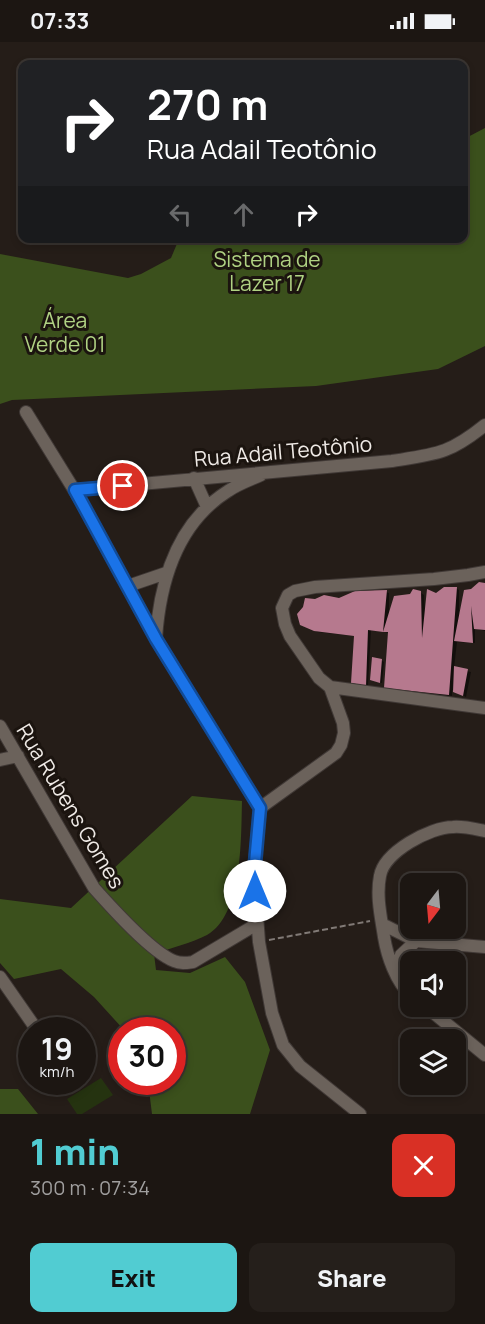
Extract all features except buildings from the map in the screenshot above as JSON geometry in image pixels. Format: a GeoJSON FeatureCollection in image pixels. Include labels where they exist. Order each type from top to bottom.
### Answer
{"type":"FeatureCollection","features":[{"type":"Feature","properties":{"kind":"street"},"geometry":{"type":"LineString","coordinates":[[26,412],[75,490],[156,639],[260,808],[254,874],[259,942],[272,1013],[283,1045],[300,1066],[360,1114]]}},
{"type":"Feature","properties":{"kind":"street","name":"Rua Adail Teotônio"},"geometry":{"type":"LineString","coordinates":[[75,490],[392,461],[437,454],[464,442],[485,425]]}},
{"type":"Feature","properties":{"kind":"street"},"geometry":{"type":"LineString","coordinates":[[156,639],[158,612],[166,573],[186,533],[207,507],[229,490],[271,471]]}},
{"type":"Feature","properties":{"kind":"street"},"geometry":{"type":"LineString","coordinates":[[194,478],[207,507]]}},
{"type":"Feature","properties":{"kind":"street"},"geometry":{"type":"LineString","coordinates":[[260,808],[327,760],[341,745],[344,734],[343,723],[330,687],[319,678],[290,636],[282,615],[282,608],[288,595],[295,591],[315,587],[445,578],[485,572]]}},
{"type":"Feature","properties":{"kind":"street"},"geometry":{"type":"LineString","coordinates":[[128,586],[166,573]]}},
{"type":"Feature","properties":{"kind":"street"},"geometry":{"type":"LineString","coordinates":[[330,687],[485,708]]}},
{"type":"Feature","properties":{"kind":"street","name":"Rua Rubens Gomes"},"geometry":{"type":"LineString","coordinates":[[0,726],[94,888],[114,911],[166,957],[183,963],[193,962],[257,924]]}},
{"type":"Feature","properties":{"kind":"street"},"geometry":{"type":"LineString","coordinates":[[0,760],[18,756]]}},
{"type":"Feature","properties":{"kind":"street"},"geometry":{"type":"LineString","coordinates":[[400,980],[386,946],[382,922],[380,874],[386,862],[396,851],[430,832],[452,826],[485,831]]}},
{"type":"Feature","properties":{"kind":"street"},"geometry":{"type":"LineString","coordinates":[[382,922],[416,941],[485,947]]}},
{"type":"Feature","properties":{"kind":"street"},"geometry":{"type":"LineString","coordinates":[[395,971],[402,955],[416,941]]}},
{"type":"Feature","properties":{"kind":"street"},"geometry":{"type":"LineString","coordinates":[[0,977],[28,1017]]}},
{"type":"Feature","properties":{"kind":"street"},"geometry":{"type":"LineString","coordinates":[[438,1017],[485,1055]]}},
{"type":"Feature","properties":{"kind":"path"},"geometry":{"type":"LineString","coordinates":[[259,942],[382,922]]}},
{"type":"Feature","properties":{"kind":"green space","name":"Área Verde 01"},"geometry":{"type":"Polygon","coordinates":[[[485,128],[485,346],[438,369],[316,386],[12,400],[0,404],[0,254],[128,278],[141,274],[171,258],[177,243],[468,243],[468,137],[485,128]]]}},
{"type":"Feature","properties":{"kind":"green space"},"geometry":{"type":"Polygon","coordinates":[[[192,796],[242,801],[238,874],[228,911],[219,925],[207,935],[154,954],[156,970],[190,973],[225,957],[245,982],[270,1050],[250,1114],[152,1114],[150,1095],[186,1095],[186,1017],[112,1017],[94,997],[61,969],[14,979],[0,963],[0,899],[71,908],[192,796]]]}},
{"type":"Feature","properties":{"kind":"green space"},"geometry":{"type":"Polygon","coordinates":[[[101,1078],[108,1088],[108,1095],[113,1095],[82,1114],[77,1114],[67,1099],[73,1095],[96,1095],[96,1081],[101,1078]]]}},
{"type":"Feature","properties":{"kind":"green space"},"geometry":{"type":"Polygon","coordinates":[[[0,1089],[18,1089],[18,1095],[23,1095],[38,1114],[0,1114],[0,1089]]]}},
{"type":"Feature","properties":{"kind":"route"},"geometry":{"type":"LineString","coordinates":[[123,486],[75,490],[156,639],[260,808],[254,874],[255,891]]}},
{"type":"Feature","properties":{"kind":"park label","name":"Sistema de Lazer 17"},"geometry":{"type":"Point","coordinates":[267,271]}}]}
